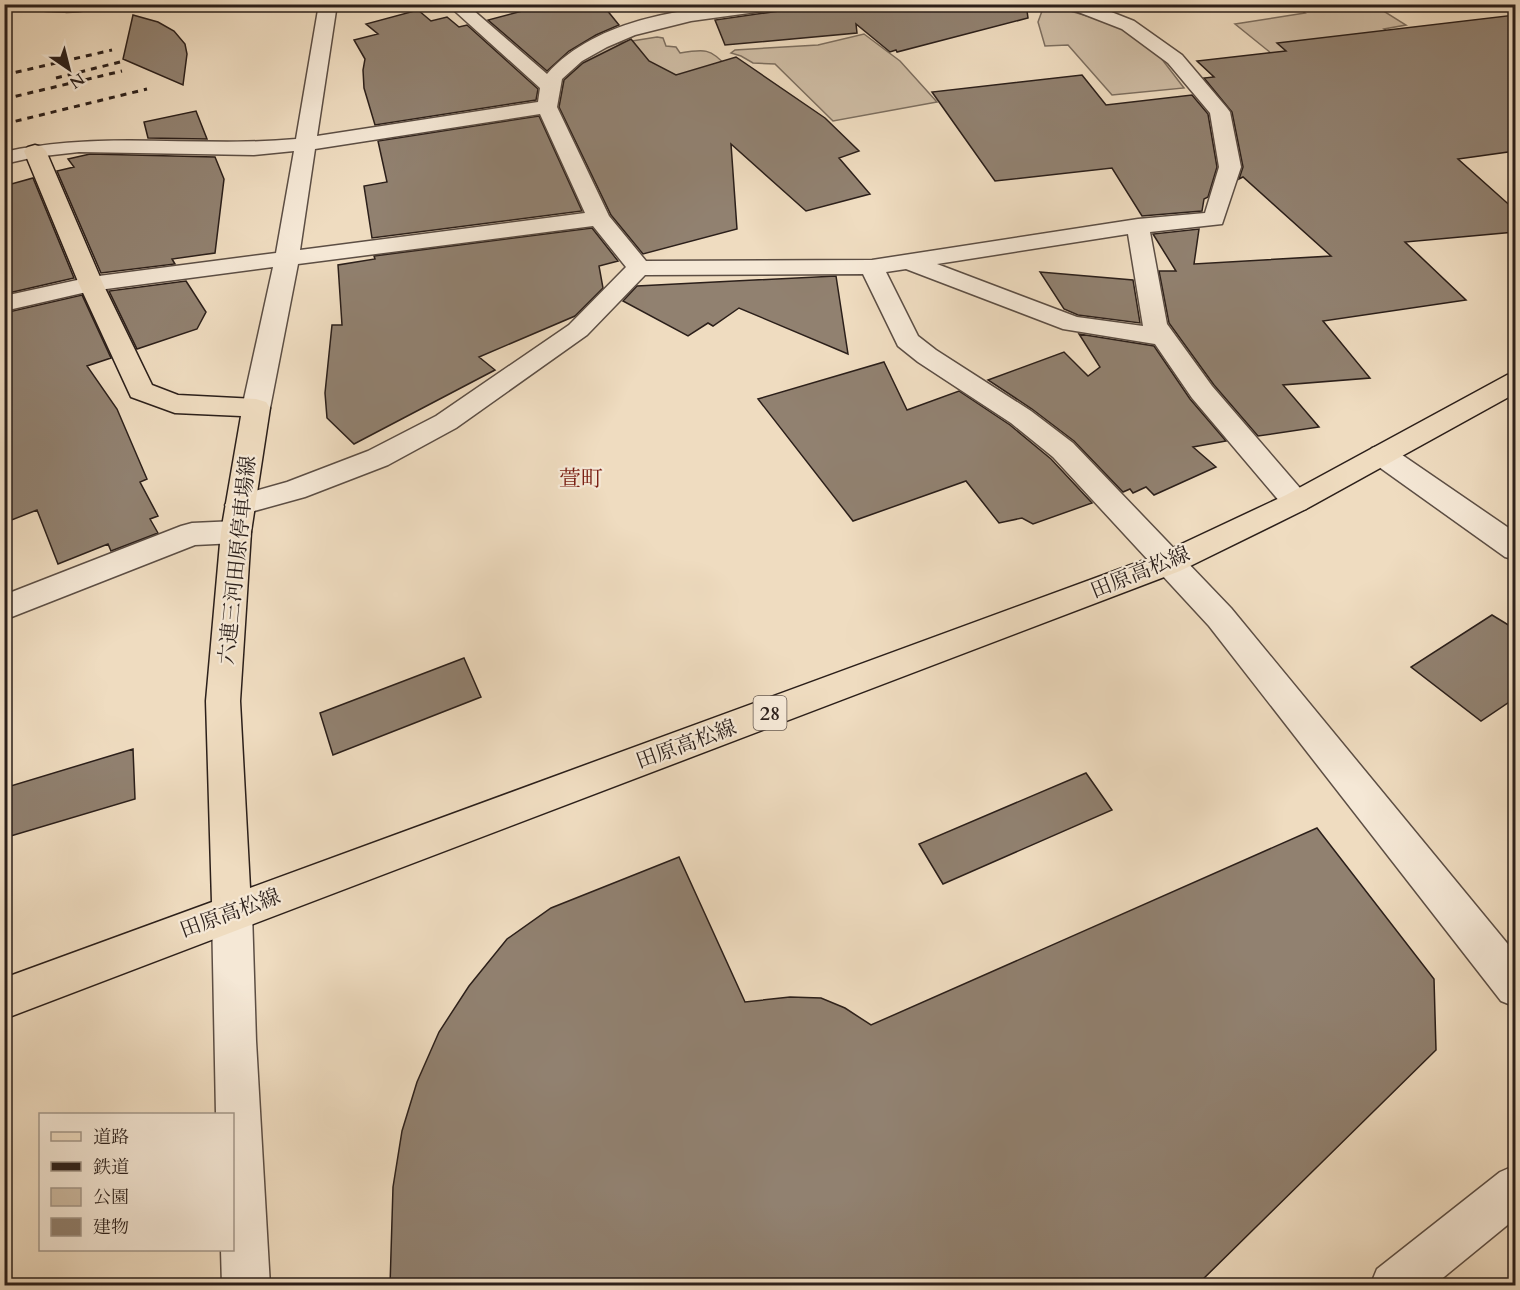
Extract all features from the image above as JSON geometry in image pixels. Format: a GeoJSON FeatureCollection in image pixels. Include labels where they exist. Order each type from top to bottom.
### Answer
{"type":"FeatureCollection","features":[{"type":"Feature","properties":{"kind":"main road"},"geometry":{"type":"LineString","coordinates":[[35,151],[91,284],[141,391],[175,404],[256,408]]}},
{"type":"Feature","properties":{"kind":"main road","name":"田原高松線"},"geometry":{"type":"LineString","coordinates":[[4,999],[1169,563],[1296,502],[1515,381]]}},
{"type":"Feature","properties":{"kind":"main road","name":"六連三河田原停車場線"},"geometry":{"type":"LineString","coordinates":[[232,912],[223,701],[238,519],[256,408]]}},
{"type":"Feature","properties":{"kind":"street"},"geometry":{"type":"LineString","coordinates":[[34,4],[56,7],[88,5]]}},
{"type":"Feature","properties":{"kind":"street"},"geometry":{"type":"LineString","coordinates":[[256,408],[287,258],[328,4]]}},
{"type":"Feature","properties":{"kind":"street"},"geometry":{"type":"LineString","coordinates":[[455,4],[549,97],[599,218],[639,268]]}},
{"type":"Feature","properties":{"kind":"street"},"geometry":{"type":"LineString","coordinates":[[549,97],[553,77],[588,48],[617,34],[668,20],[779,4]]}},
{"type":"Feature","properties":{"kind":"street"},"geometry":{"type":"LineString","coordinates":[[4,608],[192,534],[238,519],[295,490],[378,458],[446,422],[578,330],[639,268],[872,267],[1138,226],[1214,219],[1230,167],[1220,112],[1175,59],[1128,24],[1074,4]]}},
{"type":"Feature","properties":{"kind":"street"},"geometry":{"type":"LineString","coordinates":[[4,158],[35,151],[79,146],[254,149],[304,144],[549,97]]}},
{"type":"Feature","properties":{"kind":"street"},"geometry":{"type":"LineString","coordinates":[[4,304],[91,284],[599,218]]}},
{"type":"Feature","properties":{"kind":"street"},"geometry":{"type":"LineString","coordinates":[[1138,226],[1154,324],[1202,392],[1296,502]]}},
{"type":"Feature","properties":{"kind":"street"},"geometry":{"type":"LineString","coordinates":[[908,261],[1072,324],[1163,337]]}},
{"type":"Feature","properties":{"kind":"street"},"geometry":{"type":"LineString","coordinates":[[872,267],[907,340],[927,356],[1021,417],[1063,450],[1220,617],[1515,987]]}},
{"type":"Feature","properties":{"kind":"street"},"geometry":{"type":"LineString","coordinates":[[1382,455],[1515,549]]}},
{"type":"Feature","properties":{"kind":"street"},"geometry":{"type":"LineString","coordinates":[[232,912],[235,1041],[246,1286]]}},
{"type":"Feature","properties":{"kind":"street"},"geometry":{"type":"LineString","coordinates":[[1394,1286],[1515,1188]]}},
{"type":"Feature","properties":{"kind":"green space"},"geometry":{"type":"Polygon","coordinates":[[[1294,5],[1374,5],[1406,25],[1384,29],[1419,53],[1292,70],[1235,24],[1305,13],[1294,5]]]}},
{"type":"Feature","properties":{"kind":"green space"},"geometry":{"type":"Polygon","coordinates":[[[1053,6],[1118,25],[1161,58],[1184,88],[1112,95],[1068,45],[1045,46],[1038,22],[1042,11],[1053,6]]]}},
{"type":"Feature","properties":{"kind":"green space"},"geometry":{"type":"Polygon","coordinates":[[[864,34],[900,61],[937,102],[833,121],[775,64],[753,63],[731,53],[735,50],[818,45],[864,34]]]}},
{"type":"Feature","properties":{"kind":"green space"},"geometry":{"type":"Polygon","coordinates":[[[663,38],[666,46],[676,47],[680,53],[706,51],[716,56],[727,67],[720,89],[564,88],[559,82],[587,56],[607,45],[663,38]]]}},
{"type":"Feature","properties":{"kind":"building"},"geometry":{"type":"Polygon","coordinates":[[[549,4],[602,4],[619,25],[569,51],[547,71],[488,20],[549,4]]]}},
{"type":"Feature","properties":{"kind":"building"},"geometry":{"type":"Polygon","coordinates":[[[789,4],[1026,4],[1028,18],[897,52],[896,50],[890,52],[856,24],[857,33],[725,45],[715,20],[779,11],[789,4]]]}},
{"type":"Feature","properties":{"kind":"building"},"geometry":{"type":"Polygon","coordinates":[[[418,10],[431,21],[447,17],[459,27],[467,25],[538,89],[536,100],[375,125],[364,88],[365,59],[354,40],[378,34],[366,24],[418,10]]]}},
{"type":"Feature","properties":{"kind":"building"},"geometry":{"type":"Polygon","coordinates":[[[133,15],[158,22],[174,31],[185,44],[187,54],[183,85],[123,59],[133,15]]]}},
{"type":"Feature","properties":{"kind":"building"},"geometry":{"type":"Polygon","coordinates":[[[1515,15],[1515,151],[1458,159],[1515,210],[1515,232],[1405,242],[1466,300],[1323,321],[1370,378],[1283,385],[1319,427],[1258,436],[1214,385],[1169,323],[1159,271],[1176,271],[1153,234],[1199,229],[1194,264],[1331,256],[1243,177],[1239,179],[1243,167],[1232,112],[1204,78],[1214,77],[1197,61],[1286,51],[1277,43],[1515,15]]]}},
{"type":"Feature","properties":{"kind":"building"},"geometry":{"type":"Polygon","coordinates":[[[631,39],[649,61],[676,75],[736,57],[825,118],[859,151],[839,158],[870,194],[806,211],[731,144],[737,229],[643,254],[611,215],[559,107],[564,80],[583,63],[631,39]]]}},
{"type":"Feature","properties":{"kind":"building"},"geometry":{"type":"Polygon","coordinates":[[[1082,75],[1106,105],[1192,95],[1208,114],[1217,167],[1208,197],[1204,199],[1202,211],[1142,216],[1112,168],[995,181],[932,92],[1082,75]]]}},
{"type":"Feature","properties":{"kind":"building"},"geometry":{"type":"Polygon","coordinates":[[[196,111],[207,139],[148,138],[144,122],[196,111]]]}},
{"type":"Feature","properties":{"kind":"building"},"geometry":{"type":"Polygon","coordinates":[[[539,116],[582,211],[372,238],[364,186],[387,182],[378,141],[539,116]]]}},
{"type":"Feature","properties":{"kind":"building"},"geometry":{"type":"Polygon","coordinates":[[[90,154],[215,157],[224,179],[215,253],[172,259],[175,264],[101,273],[57,171],[74,167],[68,159],[90,154]]]}},
{"type":"Feature","properties":{"kind":"building"},"geometry":{"type":"Polygon","coordinates":[[[33,178],[74,278],[4,294],[4,186],[33,178]]]}},
{"type":"Feature","properties":{"kind":"building"},"geometry":{"type":"Polygon","coordinates":[[[592,228],[618,261],[599,266],[603,288],[575,316],[479,357],[495,370],[354,444],[327,418],[325,393],[332,325],[342,325],[338,265],[375,259],[374,256],[592,228]]]}},
{"type":"Feature","properties":{"kind":"building"},"geometry":{"type":"Polygon","coordinates":[[[1040,272],[1133,280],[1140,323],[1078,315],[1064,309],[1040,272]]]}},
{"type":"Feature","properties":{"kind":"building"},"geometry":{"type":"Polygon","coordinates":[[[836,276],[848,354],[739,308],[713,326],[708,323],[688,336],[623,301],[637,286],[836,276]]]}},
{"type":"Feature","properties":{"kind":"building"},"geometry":{"type":"Polygon","coordinates":[[[186,281],[206,312],[197,329],[137,349],[109,291],[186,281]]]}},
{"type":"Feature","properties":{"kind":"building"},"geometry":{"type":"Polygon","coordinates":[[[82,295],[111,358],[87,366],[117,409],[147,479],[140,482],[158,516],[150,519],[158,533],[111,551],[108,544],[58,564],[37,510],[4,523],[4,313],[82,295]]]}},
{"type":"Feature","properties":{"kind":"building"},"geometry":{"type":"Polygon","coordinates":[[[1079,334],[1154,346],[1190,399],[1226,441],[1193,447],[1216,467],[1154,495],[1146,487],[1133,493],[1130,489],[1123,492],[1074,441],[1032,409],[988,380],[1064,352],[1088,376],[1100,367],[1079,334]]]}},
{"type":"Feature","properties":{"kind":"building"},"geometry":{"type":"Polygon","coordinates":[[[884,362],[907,410],[959,391],[1010,425],[1051,459],[1092,503],[1033,524],[1022,518],[999,523],[966,481],[853,521],[758,399],[884,362]]]}},
{"type":"Feature","properties":{"kind":"building"},"geometry":{"type":"Polygon","coordinates":[[[1492,615],[1515,629],[1515,698],[1481,721],[1411,667],[1492,615]]]}},
{"type":"Feature","properties":{"kind":"building"},"geometry":{"type":"Polygon","coordinates":[[[464,658],[481,697],[333,755],[320,713],[464,658]]]}},
{"type":"Feature","properties":{"kind":"building"},"geometry":{"type":"Polygon","coordinates":[[[133,749],[135,799],[4,838],[4,788],[133,749]]]}},
{"type":"Feature","properties":{"kind":"building"},"geometry":{"type":"Polygon","coordinates":[[[1086,773],[1112,810],[943,884],[919,844],[1086,773]]]}},
{"type":"Feature","properties":{"kind":"building"},"geometry":{"type":"Polygon","coordinates":[[[1317,828],[1434,979],[1436,1050],[1196,1286],[390,1286],[393,1187],[402,1131],[417,1082],[439,1032],[469,986],[507,939],[551,908],[679,857],[745,1002],[790,997],[821,998],[845,1008],[871,1025],[1317,828]]]}},
{"type":"Feature","properties":{"kind":"railway"},"geometry":{"type":"LineString","coordinates":[[4,75],[112,50]]}},
{"type":"Feature","properties":{"kind":"railway"},"geometry":{"type":"LineString","coordinates":[[56,78],[120,62]]}},
{"type":"Feature","properties":{"kind":"railway"},"geometry":{"type":"LineString","coordinates":[[4,99],[122,71]]}},
{"type":"Feature","properties":{"kind":"railway"},"geometry":{"type":"LineString","coordinates":[[4,124],[147,89]]}},
{"type":"Feature","properties":{"kind":"district","name":"萱町"},"geometry":{"type":"Point","coordinates":[581,478]}}]}
